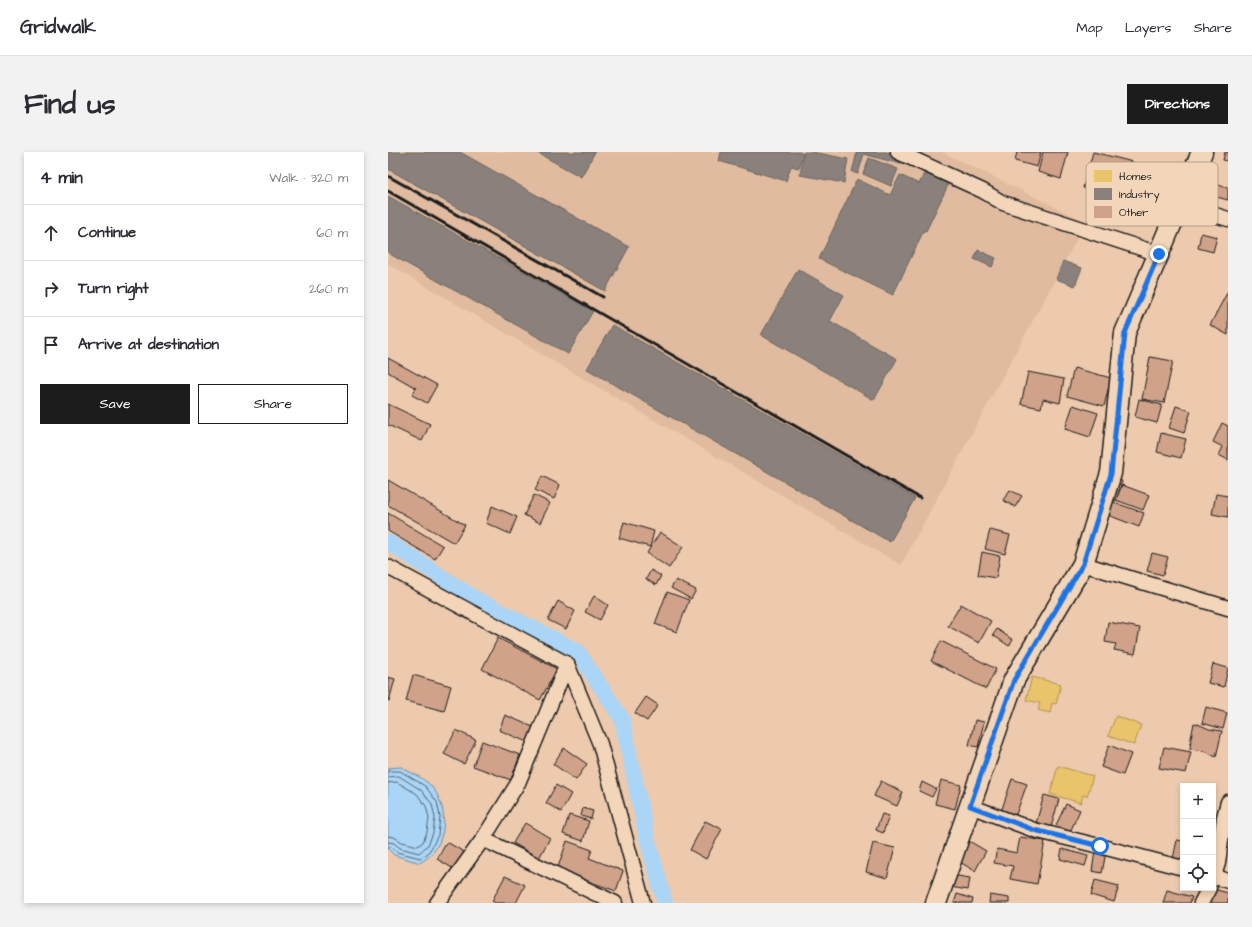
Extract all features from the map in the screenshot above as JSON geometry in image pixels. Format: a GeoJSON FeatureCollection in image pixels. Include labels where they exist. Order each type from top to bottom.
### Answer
{"type":"FeatureCollection","features":[{"type":"Feature","properties":{"kind":"street"},"geometry":{"type":"LineString","coordinates":[[898,152],[984,191],[1003,203],[1159,254]]}},
{"type":"Feature","properties":{"kind":"street"},"geometry":{"type":"LineString","coordinates":[[1198,162],[1202,152]]}},
{"type":"Feature","properties":{"kind":"street"},"geometry":{"type":"LineString","coordinates":[[1218,217],[1228,220]]}},
{"type":"Feature","properties":{"kind":"street"},"geometry":{"type":"LineString","coordinates":[[936,903],[1014,680],[1083,564],[1111,474],[1125,333],[1171,226]]}},
{"type":"Feature","properties":{"kind":"street"},"geometry":{"type":"LineString","coordinates":[[1083,564],[1228,608]]}},
{"type":"Feature","properties":{"kind":"street"},"geometry":{"type":"LineString","coordinates":[[388,567],[567,664],[600,744],[643,903]]}},
{"type":"Feature","properties":{"kind":"street"},"geometry":{"type":"LineString","coordinates":[[437,903],[483,839],[518,783],[567,664]]}},
{"type":"Feature","properties":{"kind":"street"},"geometry":{"type":"LineString","coordinates":[[1216,869],[1224,817],[1228,802]]}},
{"type":"Feature","properties":{"kind":"street"},"geometry":{"type":"LineString","coordinates":[[970,806],[1034,830],[1180,867]]}},
{"type":"Feature","properties":{"kind":"street"},"geometry":{"type":"LineString","coordinates":[[483,839],[615,903]]}},
{"type":"Feature","properties":{"kind":"street"},"geometry":{"type":"LineString","coordinates":[[1216,880],[1228,881]]}},
{"type":"Feature","properties":{"kind":"street"},"geometry":{"type":"LineString","coordinates":[[1201,903],[1207,891]]}},
{"type":"Feature","properties":{"kind":"shaded area"},"geometry":{"type":"Polygon","coordinates":[[[388,152],[942,152],[1086,222],[901,565],[388,264],[388,152]]]}},
{"type":"Feature","properties":{"kind":"water"},"geometry":{"type":"Polygon","coordinates":[[[401,767],[428,783],[439,798],[442,807],[443,825],[439,843],[434,851],[420,863],[394,855],[388,849],[388,768],[401,767]]]}},
{"type":"Feature","properties":{"kind":"building: Homes"},"geometry":{"type":"Polygon","coordinates":[[[1032,677],[1061,684],[1056,704],[1052,703],[1050,713],[1038,710],[1040,703],[1026,700],[1032,677]]]}},
{"type":"Feature","properties":{"kind":"building: Homes"},"geometry":{"type":"Polygon","coordinates":[[[1116,716],[1141,725],[1134,745],[1108,736],[1116,716]]]}},
{"type":"Feature","properties":{"kind":"building: Homes"},"geometry":{"type":"Polygon","coordinates":[[[1058,766],[1093,776],[1087,796],[1083,795],[1081,803],[1050,794],[1058,766]]]}},
{"type":"Feature","properties":{"kind":"building: Industry"},"geometry":{"type":"Polygon","coordinates":[[[388,152],[460,152],[629,247],[605,291],[388,169],[388,152]]]}},
{"type":"Feature","properties":{"kind":"building: Industry"},"geometry":{"type":"Polygon","coordinates":[[[536,152],[595,152],[581,177],[536,152]]]}},
{"type":"Feature","properties":{"kind":"building: Industry"},"geometry":{"type":"Polygon","coordinates":[[[721,152],[800,152],[803,154],[799,168],[791,166],[786,181],[719,161],[721,152]]]}},
{"type":"Feature","properties":{"kind":"building: Industry"},"geometry":{"type":"Polygon","coordinates":[[[804,152],[812,152],[848,159],[844,183],[800,175],[804,152]]]}},
{"type":"Feature","properties":{"kind":"building: Industry"},"geometry":{"type":"Polygon","coordinates":[[[857,152],[886,152],[902,156],[900,164],[864,154],[858,174],[852,172],[857,152]]]}},
{"type":"Feature","properties":{"kind":"building: Industry"},"geometry":{"type":"Polygon","coordinates":[[[869,158],[898,169],[891,186],[863,174],[869,158]]]}},
{"type":"Feature","properties":{"kind":"building: Industry"},"geometry":{"type":"Polygon","coordinates":[[[926,169],[950,181],[926,231],[924,230],[893,295],[819,259],[857,179],[890,195],[900,175],[919,184],[926,169]]]}},
{"type":"Feature","properties":{"kind":"building: Industry"},"geometry":{"type":"Polygon","coordinates":[[[388,196],[593,311],[568,354],[388,253],[388,196]]]}},
{"type":"Feature","properties":{"kind":"building: Industry"},"geometry":{"type":"Polygon","coordinates":[[[978,250],[996,258],[992,267],[974,259],[978,250]]]}},
{"type":"Feature","properties":{"kind":"building: Industry"},"geometry":{"type":"Polygon","coordinates":[[[1063,261],[1082,268],[1075,286],[1056,279],[1063,261]]]}},
{"type":"Feature","properties":{"kind":"building: Industry"},"geometry":{"type":"Polygon","coordinates":[[[798,269],[844,295],[830,321],[897,359],[874,400],[761,335],[798,269]]]}},
{"type":"Feature","properties":{"kind":"building: Industry"},"geometry":{"type":"Polygon","coordinates":[[[612,325],[915,498],[890,542],[587,369],[612,325]]]}},
{"type":"Feature","properties":{"kind":"building: Other"},"geometry":{"type":"Polygon","coordinates":[[[1017,152],[1041,152],[1037,167],[1015,161],[1017,152]]]}},
{"type":"Feature","properties":{"kind":"building: Other"},"geometry":{"type":"Polygon","coordinates":[[[1043,152],[1068,152],[1061,179],[1038,172],[1043,152]]]}},
{"type":"Feature","properties":{"kind":"building: Other"},"geometry":{"type":"Polygon","coordinates":[[[1093,152],[1133,162],[1090,162],[1093,152]]]}},
{"type":"Feature","properties":{"kind":"building: Other"},"geometry":{"type":"Polygon","coordinates":[[[1225,152],[1228,152],[1228,161],[1223,160],[1225,152]]]}},
{"type":"Feature","properties":{"kind":"building: Other"},"geometry":{"type":"Polygon","coordinates":[[[1086,177],[1086,189],[1083,188],[1086,177]]]}},
{"type":"Feature","properties":{"kind":"building: Other"},"geometry":{"type":"Polygon","coordinates":[[[1218,185],[1228,188],[1228,200],[1218,197],[1218,185]]]}},
{"type":"Feature","properties":{"kind":"building: Other"},"geometry":{"type":"Polygon","coordinates":[[[1201,233],[1217,237],[1213,252],[1198,248],[1201,233]]]}},
{"type":"Feature","properties":{"kind":"building: Other"},"geometry":{"type":"Polygon","coordinates":[[[1228,291],[1228,335],[1210,325],[1228,291]]]}},
{"type":"Feature","properties":{"kind":"building: Other"},"geometry":{"type":"Polygon","coordinates":[[[1150,357],[1173,361],[1164,403],[1142,399],[1150,357]]]}},
{"type":"Feature","properties":{"kind":"building: Other"},"geometry":{"type":"Polygon","coordinates":[[[388,358],[437,385],[427,403],[412,395],[416,388],[388,372],[388,358]]]}},
{"type":"Feature","properties":{"kind":"building: Other"},"geometry":{"type":"Polygon","coordinates":[[[1074,368],[1111,378],[1104,406],[1067,396],[1074,368]]]}},
{"type":"Feature","properties":{"kind":"building: Other"},"geometry":{"type":"Polygon","coordinates":[[[1028,372],[1064,379],[1060,403],[1043,399],[1041,408],[1021,404],[1028,372]]]}},
{"type":"Feature","properties":{"kind":"building: Other"},"geometry":{"type":"Polygon","coordinates":[[[1139,399],[1162,405],[1157,423],[1135,417],[1139,399]]]}},
{"type":"Feature","properties":{"kind":"building: Other"},"geometry":{"type":"Polygon","coordinates":[[[388,404],[430,424],[422,441],[388,425],[388,404]]]}},
{"type":"Feature","properties":{"kind":"building: Other"},"geometry":{"type":"Polygon","coordinates":[[[1073,405],[1098,413],[1090,437],[1065,429],[1073,405]]]}},
{"type":"Feature","properties":{"kind":"building: Other"},"geometry":{"type":"Polygon","coordinates":[[[1176,406],[1191,411],[1184,433],[1169,428],[1176,406]]]}},
{"type":"Feature","properties":{"kind":"building: Other"},"geometry":{"type":"Polygon","coordinates":[[[1222,423],[1228,426],[1228,460],[1219,455],[1223,447],[1213,442],[1222,423]]]}},
{"type":"Feature","properties":{"kind":"building: Other"},"geometry":{"type":"Polygon","coordinates":[[[1161,433],[1186,439],[1181,458],[1157,452],[1161,433]]]}},
{"type":"Feature","properties":{"kind":"building: Other"},"geometry":{"type":"Polygon","coordinates":[[[542,476],[560,485],[554,499],[535,490],[542,476]]]}},
{"type":"Feature","properties":{"kind":"building: Other"},"geometry":{"type":"Polygon","coordinates":[[[1111,477],[1122,481],[1116,501],[1104,497],[1111,477]]]}},
{"type":"Feature","properties":{"kind":"building: Other"},"geometry":{"type":"Polygon","coordinates":[[[388,480],[465,525],[454,543],[388,505],[388,480]]]}},
{"type":"Feature","properties":{"kind":"building: Other"},"geometry":{"type":"Polygon","coordinates":[[[1122,485],[1149,495],[1143,510],[1116,500],[1122,485]]]}},
{"type":"Feature","properties":{"kind":"building: Other"},"geometry":{"type":"Polygon","coordinates":[[[1010,490],[1022,496],[1015,507],[1003,500],[1010,490]]]}},
{"type":"Feature","properties":{"kind":"building: Other"},"geometry":{"type":"Polygon","coordinates":[[[1216,494],[1228,496],[1228,517],[1212,514],[1216,494]]]}},
{"type":"Feature","properties":{"kind":"building: Other"},"geometry":{"type":"Polygon","coordinates":[[[534,495],[550,503],[540,523],[524,515],[534,495]]]}},
{"type":"Feature","properties":{"kind":"building: Other"},"geometry":{"type":"Polygon","coordinates":[[[1113,502],[1144,513],[1139,527],[1108,515],[1113,502]]]}},
{"type":"Feature","properties":{"kind":"building: Other"},"geometry":{"type":"Polygon","coordinates":[[[492,506],[517,517],[510,534],[486,523],[492,506]]]}},
{"type":"Feature","properties":{"kind":"building: Other"},"geometry":{"type":"Polygon","coordinates":[[[388,513],[443,546],[435,559],[388,531],[388,513]]]}},
{"type":"Feature","properties":{"kind":"building: Other"},"geometry":{"type":"Polygon","coordinates":[[[624,522],[654,531],[650,547],[619,538],[624,522]]]}},
{"type":"Feature","properties":{"kind":"building: Other"},"geometry":{"type":"Polygon","coordinates":[[[990,530],[1010,535],[1005,554],[985,549],[990,530]]]}},
{"type":"Feature","properties":{"kind":"building: Other"},"geometry":{"type":"Polygon","coordinates":[[[660,532],[683,547],[669,568],[647,553],[660,532]]]}},
{"type":"Feature","properties":{"kind":"building: Other"},"geometry":{"type":"Polygon","coordinates":[[[982,552],[1000,556],[996,578],[978,575],[982,552]]]}},
{"type":"Feature","properties":{"kind":"building: Other"},"geometry":{"type":"Polygon","coordinates":[[[1152,553],[1168,557],[1163,575],[1147,571],[1152,553]]]}},
{"type":"Feature","properties":{"kind":"building: Other"},"geometry":{"type":"Polygon","coordinates":[[[651,570],[661,576],[656,585],[646,579],[651,570]]]}},
{"type":"Feature","properties":{"kind":"building: Other"},"geometry":{"type":"Polygon","coordinates":[[[676,580],[696,590],[691,599],[671,588],[676,580]]]}},
{"type":"Feature","properties":{"kind":"building: Other"},"geometry":{"type":"Polygon","coordinates":[[[667,592],[689,600],[677,632],[655,624],[667,592]]]}},
{"type":"Feature","properties":{"kind":"building: Other"},"geometry":{"type":"Polygon","coordinates":[[[594,596],[608,605],[600,620],[585,612],[594,596]]]}},
{"type":"Feature","properties":{"kind":"building: Other"},"geometry":{"type":"Polygon","coordinates":[[[558,601],[575,611],[566,629],[548,620],[558,601]]]}},
{"type":"Feature","properties":{"kind":"building: Other"},"geometry":{"type":"Polygon","coordinates":[[[961,604],[991,621],[979,643],[948,626],[961,604]]]}},
{"type":"Feature","properties":{"kind":"building: Other"},"geometry":{"type":"Polygon","coordinates":[[[1108,622],[1140,628],[1135,654],[1114,650],[1116,644],[1105,642],[1108,622]]]}},
{"type":"Feature","properties":{"kind":"building: Other"},"geometry":{"type":"Polygon","coordinates":[[[997,629],[1013,640],[1009,646],[993,635],[997,629]]]}},
{"type":"Feature","properties":{"kind":"building: Other"},"geometry":{"type":"Polygon","coordinates":[[[498,638],[557,669],[540,700],[482,669],[498,638]]]}},
{"type":"Feature","properties":{"kind":"building: Other"},"geometry":{"type":"Polygon","coordinates":[[[941,641],[996,669],[986,689],[931,661],[941,641]]]}},
{"type":"Feature","properties":{"kind":"building: Other"},"geometry":{"type":"Polygon","coordinates":[[[1213,664],[1228,668],[1224,687],[1208,683],[1213,664]]]}},
{"type":"Feature","properties":{"kind":"building: Other"},"geometry":{"type":"Polygon","coordinates":[[[413,675],[451,686],[444,711],[406,701],[413,675]]]}},
{"type":"Feature","properties":{"kind":"building: Other"},"geometry":{"type":"Polygon","coordinates":[[[388,677],[395,679],[389,701],[388,701],[388,677]]]}},
{"type":"Feature","properties":{"kind":"building: Other"},"geometry":{"type":"Polygon","coordinates":[[[646,697],[658,705],[647,721],[635,713],[646,697]]]}},
{"type":"Feature","properties":{"kind":"building: Other"},"geometry":{"type":"Polygon","coordinates":[[[1206,707],[1227,713],[1223,729],[1202,723],[1206,707]]]}},
{"type":"Feature","properties":{"kind":"building: Other"},"geometry":{"type":"Polygon","coordinates":[[[505,715],[533,727],[527,742],[499,730],[505,715]]]}},
{"type":"Feature","properties":{"kind":"building: Other"},"geometry":{"type":"Polygon","coordinates":[[[975,720],[984,722],[978,747],[969,745],[975,720]]]}},
{"type":"Feature","properties":{"kind":"building: Other"},"geometry":{"type":"Polygon","coordinates":[[[1194,723],[1209,729],[1222,731],[1216,757],[1204,751],[1190,749],[1194,723]]]}},
{"type":"Feature","properties":{"kind":"building: Other"},"geometry":{"type":"Polygon","coordinates":[[[456,730],[476,740],[464,764],[444,754],[456,730]]]}},
{"type":"Feature","properties":{"kind":"building: Other"},"geometry":{"type":"Polygon","coordinates":[[[482,741],[520,755],[511,780],[473,766],[482,741]]]}},
{"type":"Feature","properties":{"kind":"building: Other"},"geometry":{"type":"Polygon","coordinates":[[[1109,745],[1131,754],[1123,775],[1101,767],[1109,745]]]}},
{"type":"Feature","properties":{"kind":"building: Other"},"geometry":{"type":"Polygon","coordinates":[[[1164,747],[1191,752],[1186,773],[1159,768],[1164,747]]]}},
{"type":"Feature","properties":{"kind":"building: Other"},"geometry":{"type":"Polygon","coordinates":[[[564,748],[587,764],[576,780],[553,764],[564,748]]]}},
{"type":"Feature","properties":{"kind":"building: Other"},"geometry":{"type":"Polygon","coordinates":[[[1012,779],[1027,784],[1015,817],[1001,812],[1012,779]]]}},
{"type":"Feature","properties":{"kind":"building: Other"},"geometry":{"type":"Polygon","coordinates":[[[941,780],[961,785],[955,809],[935,804],[941,780]]]}},
{"type":"Feature","properties":{"kind":"building: Other"},"geometry":{"type":"Polygon","coordinates":[[[881,781],[903,792],[897,806],[874,796],[881,781]]]}},
{"type":"Feature","properties":{"kind":"building: Other"},"geometry":{"type":"Polygon","coordinates":[[[922,782],[936,789],[932,797],[919,791],[922,782]]]}},
{"type":"Feature","properties":{"kind":"building: Other"},"geometry":{"type":"Polygon","coordinates":[[[556,785],[571,794],[561,812],[546,803],[556,785]]]}},
{"type":"Feature","properties":{"kind":"building: Other"},"geometry":{"type":"Polygon","coordinates":[[[1044,795],[1059,799],[1050,831],[1035,827],[1044,795]]]}},
{"type":"Feature","properties":{"kind":"building: Other"},"geometry":{"type":"Polygon","coordinates":[[[1066,804],[1080,810],[1070,832],[1056,825],[1066,804]]]}},
{"type":"Feature","properties":{"kind":"building: Other"},"geometry":{"type":"Polygon","coordinates":[[[583,808],[593,811],[591,819],[581,816],[583,808]]]}},
{"type":"Feature","properties":{"kind":"building: Other"},"geometry":{"type":"Polygon","coordinates":[[[882,814],[889,816],[883,833],[876,830],[882,814]]]}},
{"type":"Feature","properties":{"kind":"building: Other"},"geometry":{"type":"Polygon","coordinates":[[[569,815],[589,821],[583,841],[563,834],[569,815]]]}},
{"type":"Feature","properties":{"kind":"building: Other"},"geometry":{"type":"Polygon","coordinates":[[[705,821],[722,829],[706,859],[690,850],[705,821]]]}},
{"type":"Feature","properties":{"kind":"building: Other"},"geometry":{"type":"Polygon","coordinates":[[[525,823],[550,838],[539,858],[513,843],[525,823]]]}},
{"type":"Feature","properties":{"kind":"building: Other"},"geometry":{"type":"Polygon","coordinates":[[[1020,837],[1045,841],[1037,884],[1010,879],[1013,866],[994,863],[997,849],[1017,853],[1020,837]]]}},
{"type":"Feature","properties":{"kind":"building: Other"},"geometry":{"type":"Polygon","coordinates":[[[1177,840],[1180,840],[1180,860],[1173,859],[1177,840]]]}},
{"type":"Feature","properties":{"kind":"building: Other"},"geometry":{"type":"Polygon","coordinates":[[[567,841],[592,850],[589,858],[623,871],[616,891],[557,870],[567,841]]]}},
{"type":"Feature","properties":{"kind":"building: Other"},"geometry":{"type":"Polygon","coordinates":[[[969,841],[986,851],[975,871],[958,861],[969,841]]]}},
{"type":"Feature","properties":{"kind":"building: Other"},"geometry":{"type":"Polygon","coordinates":[[[447,842],[464,852],[454,869],[437,859],[447,842]]]}},
{"type":"Feature","properties":{"kind":"building: Other"},"geometry":{"type":"Polygon","coordinates":[[[873,843],[895,848],[887,878],[866,872],[873,843]]]}},
{"type":"Feature","properties":{"kind":"building: Other"},"geometry":{"type":"Polygon","coordinates":[[[1062,849],[1088,856],[1085,866],[1060,859],[1062,849]]]}},
{"type":"Feature","properties":{"kind":"building: Other"},"geometry":{"type":"Polygon","coordinates":[[[1095,851],[1106,852],[1102,873],[1092,871],[1095,851]]]}},
{"type":"Feature","properties":{"kind":"building: Other"},"geometry":{"type":"Polygon","coordinates":[[[952,875],[970,878],[968,890],[950,887],[952,875]]]}},
{"type":"Feature","properties":{"kind":"building: Other"},"geometry":{"type":"Polygon","coordinates":[[[505,876],[525,885],[516,903],[495,903],[492,901],[505,876]]]}},
{"type":"Feature","properties":{"kind":"building: Other"},"geometry":{"type":"Polygon","coordinates":[[[1095,880],[1119,886],[1114,902],[1091,895],[1095,880]]]}},
{"type":"Feature","properties":{"kind":"building: Other"},"geometry":{"type":"Polygon","coordinates":[[[1167,890],[1192,897],[1190,903],[1163,903],[1167,890]]]}},
{"type":"Feature","properties":{"kind":"building: Other"},"geometry":{"type":"Polygon","coordinates":[[[1216,890],[1228,893],[1228,903],[1206,903],[1209,891],[1216,891],[1216,890]]]}},
{"type":"Feature","properties":{"kind":"building: Other"},"geometry":{"type":"Polygon","coordinates":[[[957,894],[973,899],[972,903],[954,903],[957,894]]]}},
{"type":"Feature","properties":{"kind":"building: Other"},"geometry":{"type":"Polygon","coordinates":[[[990,895],[1009,898],[1009,903],[989,903],[990,895]]]}},
{"type":"Feature","properties":{"kind":"waterway"},"geometry":{"type":"LineString","coordinates":[[388,542],[474,598],[577,651],[622,719],[647,838],[665,903]]}},
{"type":"Feature","properties":{"kind":"railway"},"geometry":{"type":"LineString","coordinates":[[388,176],[603,297]]}},
{"type":"Feature","properties":{"kind":"railway"},"geometry":{"type":"LineString","coordinates":[[388,191],[920,498]]}},
{"type":"Feature","properties":{"kind":"route"},"geometry":{"type":"LineString","coordinates":[[1100,846],[1034,830],[970,806],[1014,680],[1083,564],[1111,474],[1125,333],[1159,254]]}}]}
